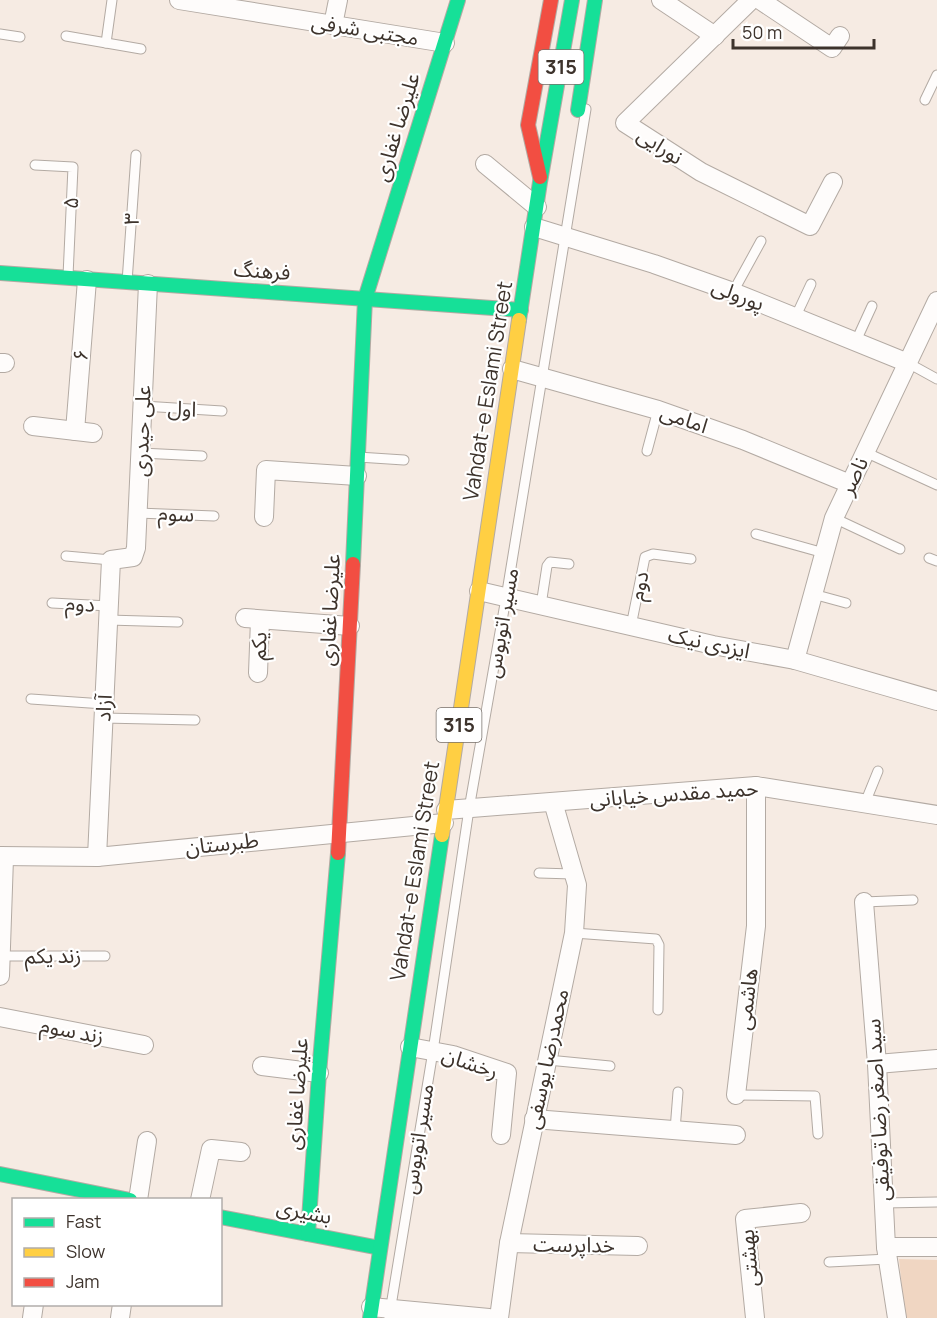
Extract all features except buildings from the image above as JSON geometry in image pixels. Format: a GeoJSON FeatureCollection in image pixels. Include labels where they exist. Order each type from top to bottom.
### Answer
{"type":"FeatureCollection","features":[{"type":"Feature","properties":{"kind":"street","name":"مجتبی شرفی"},"geometry":{"type":"LineString","coordinates":[[179,0],[445,43]]}},
{"type":"Feature","properties":{"kind":"street"},"geometry":{"type":"LineString","coordinates":[[333,25],[338,0]]}},
{"type":"Feature","properties":{"kind":"street","name":"علیرضا غفاری"},"geometry":{"type":"LineString","coordinates":[[308,1234],[318,1073],[340,832],[365,299],[458,0]]}},
{"type":"Feature","properties":{"kind":"street","name":"Vahdat-e Eslami Street"},"geometry":{"type":"LineString","coordinates":[[540,182],[528,125],[551,0]]}},
{"type":"Feature","properties":{"kind":"street","name":"Vahdat-e Eslami Street"},"geometry":{"type":"LineString","coordinates":[[370,1313],[540,182],[572,0]]}},
{"type":"Feature","properties":{"kind":"street"},"geometry":{"type":"LineString","coordinates":[[578,110],[596,0]]}},
{"type":"Feature","properties":{"kind":"street"},"geometry":{"type":"LineString","coordinates":[[661,0],[715,36]]}},
{"type":"Feature","properties":{"kind":"street","name":"نورایی"},"geometry":{"type":"LineString","coordinates":[[751,0],[625,123],[701,172],[810,226],[833,182]]}},
{"type":"Feature","properties":{"kind":"street"},"geometry":{"type":"LineString","coordinates":[[760,0],[832,48],[840,36]]}},
{"type":"Feature","properties":{"kind":"street"},"geometry":{"type":"LineString","coordinates":[[485,164],[537,207]]}},
{"type":"Feature","properties":{"kind":"street","name":"پورولی"},"geometry":{"type":"LineString","coordinates":[[534,227],[654,264],[733,292],[908,363]]}},
{"type":"Feature","properties":{"kind":"street","name":"فرهنگ"},"geometry":{"type":"LineString","coordinates":[[0,273],[521,309]]}},
{"type":"Feature","properties":{"kind":"street","name":"۶"},"geometry":{"type":"LineString","coordinates":[[33,426],[84,432],[87,280]]}},
{"type":"Feature","properties":{"kind":"street","name":"علی حیدری"},"geometry":{"type":"LineString","coordinates":[[111,560],[133,557],[136,548],[148,284]]}},
{"type":"Feature","properties":{"kind":"street","name":"ناصر"},"geometry":{"type":"LineString","coordinates":[[795,660],[834,518],[937,301]]}},
{"type":"Feature","properties":{"kind":"street","name":"امامی"},"geometry":{"type":"LineString","coordinates":[[512,369],[658,410],[743,440],[850,484]]}},
{"type":"Feature","properties":{"kind":"street"},"geometry":{"type":"LineString","coordinates":[[264,517],[266,470],[357,476]]}},
{"type":"Feature","properties":{"kind":"street","name":"آزاد"},"geometry":{"type":"LineString","coordinates":[[97,856],[111,560]]}},
{"type":"Feature","properties":{"kind":"street","name":"ایزدی نیک"},"geometry":{"type":"LineString","coordinates":[[479,591],[713,645],[795,660],[937,701]]}},
{"type":"Feature","properties":{"kind":"street","name":"یکم"},"geometry":{"type":"LineString","coordinates":[[258,673],[253,619],[350,626]]}},
{"type":"Feature","properties":{"kind":"street","name":"حمید مقدس خیابانی"},"geometry":{"type":"LineString","coordinates":[[445,816],[469,809],[756,786],[937,815]]}},
{"type":"Feature","properties":{"kind":"street","name":"هاشمی"},"geometry":{"type":"LineString","coordinates":[[736,1095],[756,926],[756,786]]}},
{"type":"Feature","properties":{"kind":"street","name":"محمدرضا یوسفی"},"geometry":{"type":"LineString","coordinates":[[499,1318],[509,1243],[574,933],[577,885],[553,802]]}},
{"type":"Feature","properties":{"kind":"street","name":"طبرستان"},"geometry":{"type":"LineString","coordinates":[[2,857],[97,856],[340,832],[445,816]]}},
{"type":"Feature","properties":{"kind":"street"},"geometry":{"type":"LineString","coordinates":[[0,976],[2,857]]}},
{"type":"Feature","properties":{"kind":"street","name":"سید اصغر رضا توفیقی"},"geometry":{"type":"LineString","coordinates":[[864,902],[877,1064],[887,1253],[897,1318]]}},
{"type":"Feature","properties":{"kind":"street","name":"زند سوم"},"geometry":{"type":"LineString","coordinates":[[0,1017],[144,1046]]}},
{"type":"Feature","properties":{"kind":"street","name":"رخشان"},"geometry":{"type":"LineString","coordinates":[[410,1047],[453,1055],[507,1073],[501,1135]]}},
{"type":"Feature","properties":{"kind":"street"},"geometry":{"type":"LineString","coordinates":[[877,1064],[937,1059]]}},
{"type":"Feature","properties":{"kind":"street"},"geometry":{"type":"LineString","coordinates":[[262,1066],[318,1073]]}},
{"type":"Feature","properties":{"kind":"street"},"geometry":{"type":"LineString","coordinates":[[534,1119],[736,1135]]}},
{"type":"Feature","properties":{"kind":"street"},"geometry":{"type":"LineString","coordinates":[[138,1198],[147,1141]]}},
{"type":"Feature","properties":{"kind":"street"},"geometry":{"type":"LineString","coordinates":[[200,1198],[211,1149],[241,1152]]}},
{"type":"Feature","properties":{"kind":"street"},"geometry":{"type":"LineString","coordinates":[[0,1174],[54,1192],[111,1198]]}},
{"type":"Feature","properties":{"kind":"street","name":"بهشتی"},"geometry":{"type":"LineString","coordinates":[[755,1318],[746,1219],[801,1212]]}},
{"type":"Feature","properties":{"kind":"street","name":"بشیری"},"geometry":{"type":"LineString","coordinates":[[222,1217],[380,1248]]}},
{"type":"Feature","properties":{"kind":"street","name":"خداپرست"},"geometry":{"type":"LineString","coordinates":[[509,1243],[638,1246]]}},
{"type":"Feature","properties":{"kind":"street"},"geometry":{"type":"LineString","coordinates":[[887,1253],[937,1247]]}},
{"type":"Feature","properties":{"kind":"street"},"geometry":{"type":"LineString","coordinates":[[370,1313],[489,1318]]}},
{"type":"Feature","properties":{"kind":"lane"},"geometry":{"type":"LineString","coordinates":[[106,43],[112,0]]}},
{"type":"Feature","properties":{"kind":"lane","name":"مسیر اتوبوس"},"geometry":{"type":"LineString","coordinates":[[389,1313],[433,1051],[469,809],[604,0]]}},
{"type":"Feature","properties":{"kind":"lane"},"geometry":{"type":"LineString","coordinates":[[0,34],[20,37]]}},
{"type":"Feature","properties":{"kind":"lane"},"geometry":{"type":"LineString","coordinates":[[66,36],[141,50]]}},
{"type":"Feature","properties":{"kind":"lane"},"geometry":{"type":"LineString","coordinates":[[925,100],[937,75]]}},
{"type":"Feature","properties":{"kind":"lane","name":"۳"},"geometry":{"type":"LineString","coordinates":[[128,282],[136,155]]}},
{"type":"Feature","properties":{"kind":"lane","name":"۵"},"geometry":{"type":"LineString","coordinates":[[35,165],[73,166],[68,278]]}},
{"type":"Feature","properties":{"kind":"lane"},"geometry":{"type":"LineString","coordinates":[[733,292],[760,241]]}},
{"type":"Feature","properties":{"kind":"lane"},"geometry":{"type":"LineString","coordinates":[[795,318],[811,284]]}},
{"type":"Feature","properties":{"kind":"lane"},"geometry":{"type":"LineString","coordinates":[[856,341],[872,306]]}},
{"type":"Feature","properties":{"kind":"lane","name":"پورولی"},"geometry":{"type":"LineString","coordinates":[[908,363],[937,379]]}},
{"type":"Feature","properties":{"kind":"lane","name":"اول"},"geometry":{"type":"LineString","coordinates":[[143,406],[222,411]]}},
{"type":"Feature","properties":{"kind":"lane"},"geometry":{"type":"LineString","coordinates":[[647,451],[658,410]]}},
{"type":"Feature","properties":{"kind":"lane"},"geometry":{"type":"LineString","coordinates":[[866,452],[937,485]]}},
{"type":"Feature","properties":{"kind":"lane"},"geometry":{"type":"LineString","coordinates":[[141,453],[202,456]]}},
{"type":"Feature","properties":{"kind":"lane"},"geometry":{"type":"LineString","coordinates":[[358,457],[404,460]]}},
{"type":"Feature","properties":{"kind":"lane","name":"سوم"},"geometry":{"type":"LineString","coordinates":[[138,513],[214,516]]}},
{"type":"Feature","properties":{"kind":"lane"},"geometry":{"type":"LineString","coordinates":[[834,518],[900,549]]}},
{"type":"Feature","properties":{"kind":"lane"},"geometry":{"type":"LineString","coordinates":[[756,534],[824,553]]}},
{"type":"Feature","properties":{"kind":"lane","name":"دوم"},"geometry":{"type":"LineString","coordinates":[[631,626],[645,557],[653,554],[691,559]]}},
{"type":"Feature","properties":{"kind":"lane"},"geometry":{"type":"LineString","coordinates":[[66,556],[111,560]]}},
{"type":"Feature","properties":{"kind":"lane"},"geometry":{"type":"LineString","coordinates":[[542,605],[547,567],[550,562],[569,564]]}},
{"type":"Feature","properties":{"kind":"lane"},"geometry":{"type":"LineString","coordinates":[[813,594],[846,603]]}},
{"type":"Feature","properties":{"kind":"lane","name":"دوم"},"geometry":{"type":"LineString","coordinates":[[51,603],[178,622]]}},
{"type":"Feature","properties":{"kind":"lane"},"geometry":{"type":"LineString","coordinates":[[31,699],[103,711],[195,720]]}},
{"type":"Feature","properties":{"kind":"lane"},"geometry":{"type":"LineString","coordinates":[[865,803],[878,771]]}},
{"type":"Feature","properties":{"kind":"lane"},"geometry":{"type":"LineString","coordinates":[[539,873],[573,874]]}},
{"type":"Feature","properties":{"kind":"lane"},"geometry":{"type":"LineString","coordinates":[[864,902],[913,900]]}},
{"type":"Feature","properties":{"kind":"lane"},"geometry":{"type":"LineString","coordinates":[[574,933],[656,939],[659,945],[658,1010]]}},
{"type":"Feature","properties":{"kind":"lane","name":"زند یکم"},"geometry":{"type":"LineString","coordinates":[[1,956],[105,956]]}},
{"type":"Feature","properties":{"kind":"lane"},"geometry":{"type":"LineString","coordinates":[[548,1060],[610,1066]]}},
{"type":"Feature","properties":{"kind":"lane"},"geometry":{"type":"LineString","coordinates":[[675,1130],[678,1092]]}},
{"type":"Feature","properties":{"kind":"lane","name":"هاشمی"},"geometry":{"type":"LineString","coordinates":[[736,1095],[815,1096],[818,1134]]}},
{"type":"Feature","properties":{"kind":"lane"},"geometry":{"type":"LineString","coordinates":[[884,1203],[937,1202]]}},
{"type":"Feature","properties":{"kind":"lane"},"geometry":{"type":"LineString","coordinates":[[829,1262],[887,1253]]}},
{"type":"Feature","properties":{"kind":"shaded area"},"geometry":{"type":"Polygon","coordinates":[[[899,1259],[937,1260],[937,1318],[905,1318],[899,1259]]]}},
{"type":"Feature","properties":{"kind":"traffic: fast"},"geometry":{"type":"LineString","coordinates":[[353,564],[365,299],[458,0]]}},
{"type":"Feature","properties":{"kind":"traffic: fast"},"geometry":{"type":"LineString","coordinates":[[519,320],[540,182],[572,0]]}},
{"type":"Feature","properties":{"kind":"traffic: fast"},"geometry":{"type":"LineString","coordinates":[[578,110],[595,0]]}},
{"type":"Feature","properties":{"kind":"traffic: fast"},"geometry":{"type":"LineString","coordinates":[[0,273],[521,310]]}},
{"type":"Feature","properties":{"kind":"traffic: fast"},"geometry":{"type":"LineString","coordinates":[[370,1318],[442,835]]}},
{"type":"Feature","properties":{"kind":"traffic: fast"},"geometry":{"type":"LineString","coordinates":[[308,1234],[338,853]]}},
{"type":"Feature","properties":{"kind":"traffic: fast"},"geometry":{"type":"LineString","coordinates":[[0,1174],[120,1198]]}},
{"type":"Feature","properties":{"kind":"traffic: fast"},"geometry":{"type":"LineString","coordinates":[[222,1217],[380,1248]]}},
{"type":"Feature","properties":{"kind":"traffic: slow"},"geometry":{"type":"LineString","coordinates":[[442,835],[519,320]]}},
{"type":"Feature","properties":{"kind":"traffic: jam"},"geometry":{"type":"LineString","coordinates":[[540,177],[528,125],[551,0]]}},
{"type":"Feature","properties":{"kind":"traffic: jam"},"geometry":{"type":"LineString","coordinates":[[338,853],[353,564]]}}]}
